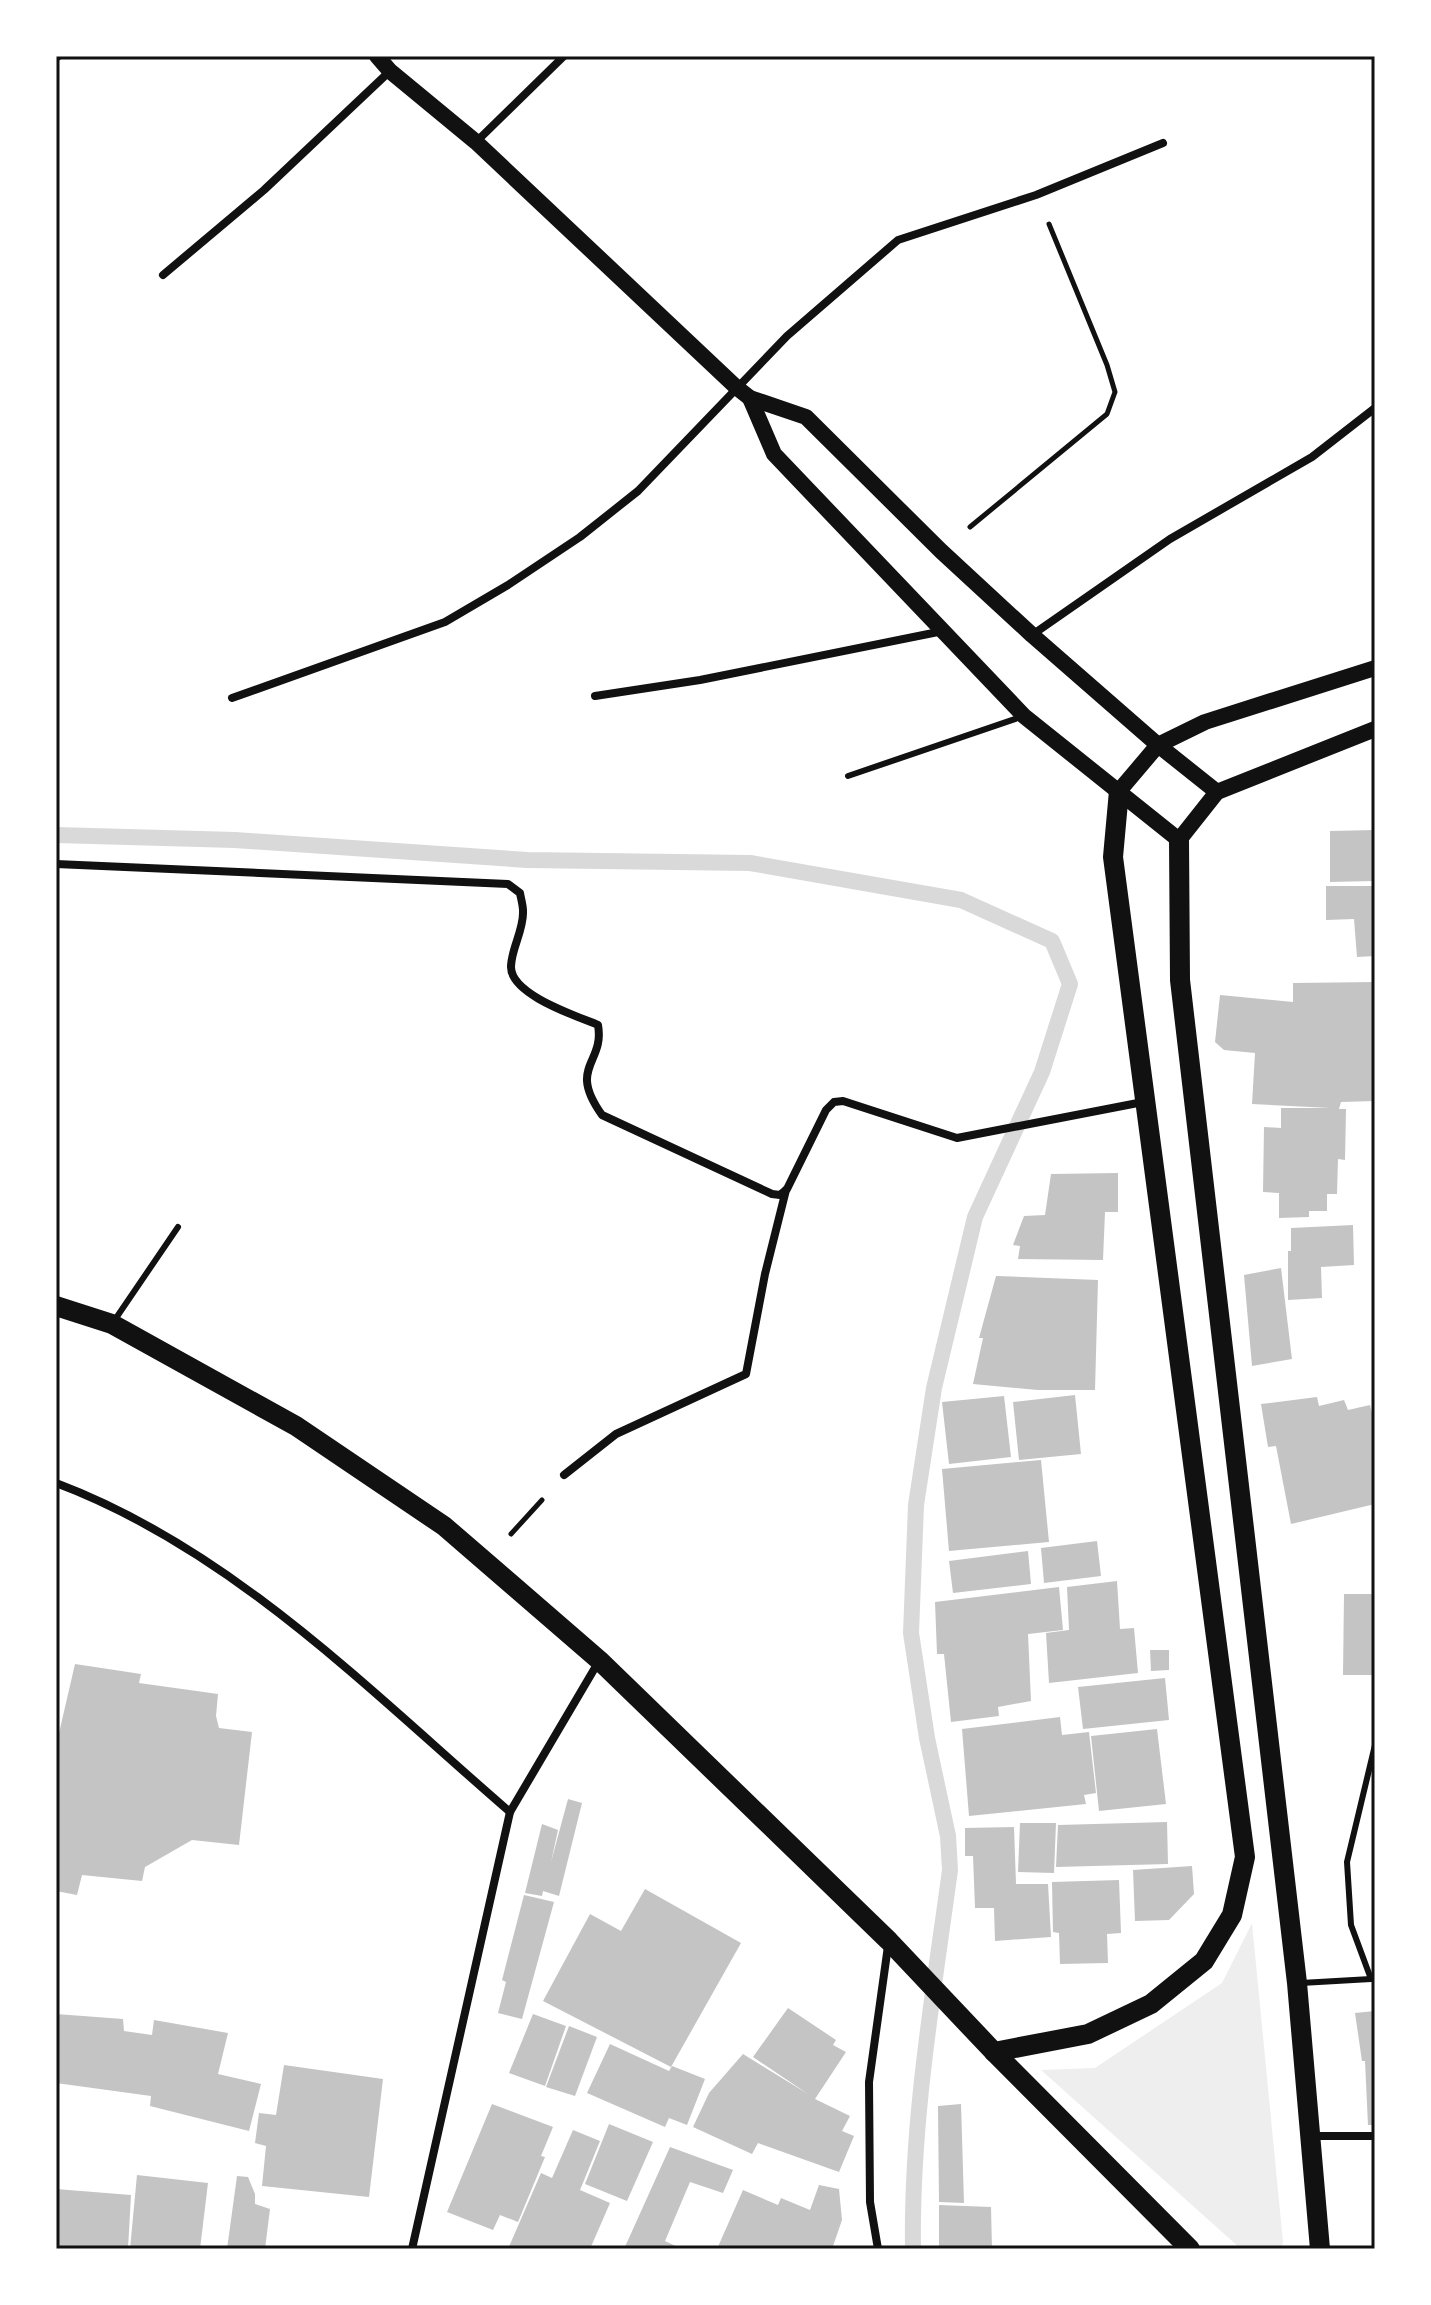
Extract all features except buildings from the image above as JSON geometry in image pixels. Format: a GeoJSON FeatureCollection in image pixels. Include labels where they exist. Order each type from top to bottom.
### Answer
{"type":"FeatureCollection","features":[{"type":"Feature","properties":{"kind":"main road"},"geometry":{"type":"LineString","coordinates":[[377,56],[390,71],[476,142],[736,387],[750,398],[806,417],[941,551],[1032,635],[1217,792]]}},
{"type":"Feature","properties":{"kind":"main road"},"geometry":{"type":"LineString","coordinates":[[750,398],[774,454],[1024,716],[1179,840]]}},
{"type":"Feature","properties":{"kind":"main road"},"geometry":{"type":"LineString","coordinates":[[994,2052],[1088,2034],[1151,2004],[1204,1961],[1232,1915],[1245,1857],[1113,857],[1119,791],[1158,745],[1205,722],[1375,668]]}},
{"type":"Feature","properties":{"kind":"main road"},"geometry":{"type":"LineString","coordinates":[[1320,2249],[1297,1983],[1180,980],[1179,840],[1217,792],[1375,729]]}},
{"type":"Feature","properties":{"kind":"main road"},"geometry":{"type":"LineString","coordinates":[[56,1306],[112,1324],[296,1426],[444,1526],[599,1660],[895,1948],[1190,2249]]}},
{"type":"Feature","properties":{"kind":"street"},"geometry":{"type":"LineString","coordinates":[[476,142],[564,56]]}},
{"type":"Feature","properties":{"kind":"street"},"geometry":{"type":"LineString","coordinates":[[163,275],[264,190],[390,71]]}},
{"type":"Feature","properties":{"kind":"street"},"geometry":{"type":"LineString","coordinates":[[232,698],[445,622],[580,537],[638,491],[787,336],[898,240],[1036,195],[1163,143]]}},
{"type":"Feature","properties":{"kind":"street"},"geometry":{"type":"LineString","coordinates":[[1032,635],[1170,539],[1312,457],[1375,408]]}},
{"type":"Feature","properties":{"kind":"street"},"geometry":{"type":"LineString","coordinates":[[595,696],[700,680],[944,631]]}},
{"type":"Feature","properties":{"kind":"street"},"geometry":{"type":"LineString","coordinates":[[56,864],[508,884],[520,893],[523,913],[511,967],[513,977],[545,1003],[598,1025],[600,1035],[586,1074],[593,1102],[602,1115],[766,1193],[780,1195],[787,1189]]}},
{"type":"Feature","properties":{"kind":"street"},"geometry":{"type":"LineString","coordinates":[[564,1475],[616,1434],[746,1374],[765,1274],[787,1189],[826,1110],[834,1102],[843,1101],[957,1138],[1146,1101]]}},
{"type":"Feature","properties":{"kind":"street"},"geometry":{"type":"LineString","coordinates":[[56,1483],[88,1495],[162,1533],[275,1609],[510,1812]]}},
{"type":"Feature","properties":{"kind":"street"},"geometry":{"type":"LineString","coordinates":[[412,2249],[510,1812],[599,1660]]}},
{"type":"Feature","properties":{"kind":"street"},"geometry":{"type":"LineString","coordinates":[[878,2249],[870,2202],[869,2082],[895,1948]]}},
{"type":"Feature","properties":{"kind":"street"},"geometry":{"type":"LineString","coordinates":[[1310,2136],[1375,2136]]}},
{"type":"Feature","properties":{"kind":"lane"},"geometry":{"type":"LineString","coordinates":[[848,776],[1024,716]]}},
{"type":"Feature","properties":{"kind":"lane"},"geometry":{"type":"LineString","coordinates":[[112,1324],[178,1227]]}},
{"type":"Feature","properties":{"kind":"lane"},"geometry":{"type":"LineString","coordinates":[[1297,1983],[1373,1978],[1351,1925],[1347,1862],[1375,1745]]}},
{"type":"Feature","properties":{"kind":"path"},"geometry":{"type":"LineString","coordinates":[[941,551],[1107,414],[1115,392],[1107,365],[1036,195]]}},
{"type":"Feature","properties":{"kind":"path"},"geometry":{"type":"LineString","coordinates":[[486,1562],[564,1475]]}},
{"type":"Feature","properties":{"kind":"shaded area"},"geometry":{"type":"Polygon","coordinates":[[[1252,1923],[1283,2242],[1281,2249],[1241,2249],[1041,2070],[1095,2068],[1222,1983],[1252,1923]]]}},
{"type":"Feature","properties":{"kind":"waterway"},"geometry":{"type":"LineString","coordinates":[[56,835],[235,840],[527,860],[750,863],[961,900],[1052,941],[1070,984],[1042,1072],[975,1217],[934,1388],[916,1505],[911,1633],[927,1738],[948,1836],[950,1870],[919,2106],[913,2249]]}}]}
